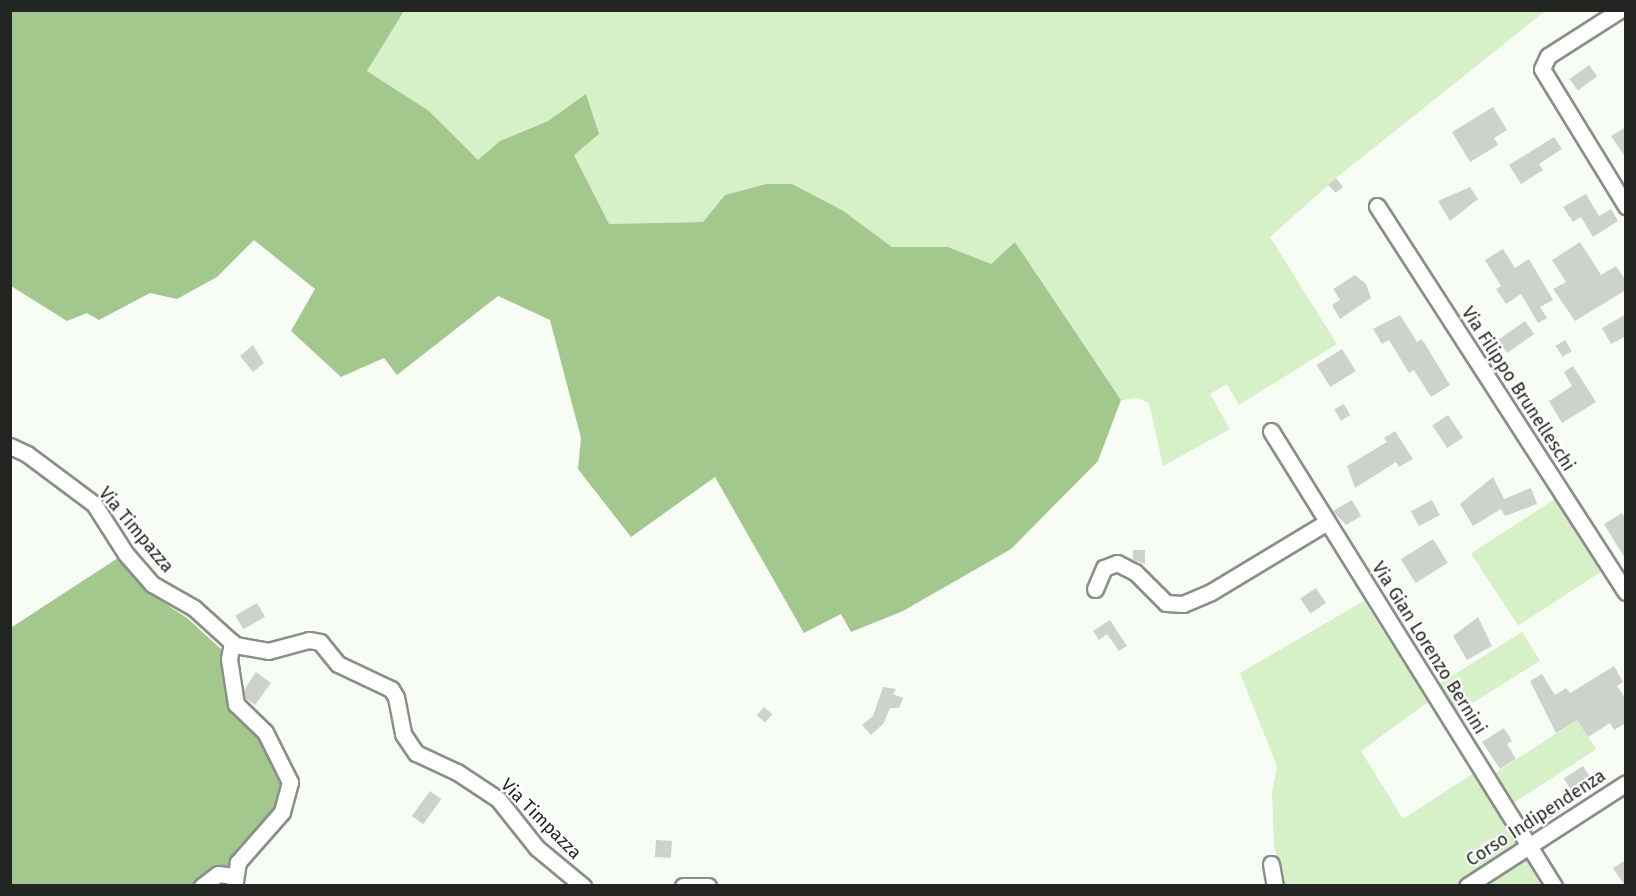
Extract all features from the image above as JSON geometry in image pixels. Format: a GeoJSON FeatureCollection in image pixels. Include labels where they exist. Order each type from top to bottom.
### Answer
{"type":"FeatureCollection","features":[{"type":"Feature","properties":{"kind":"street"},"geometry":{"type":"LineString","coordinates":[[1620,10],[1548,56],[1542,69],[1626,206]]}},
{"type":"Feature","properties":{"kind":"street","name":"Via Filippo Brunelleschi"},"geometry":{"type":"LineString","coordinates":[[1377,206],[1626,592]]}},
{"type":"Feature","properties":{"kind":"street","name":"Via Gian Lorenzo Bernini"},"geometry":{"type":"LineString","coordinates":[[1271,431],[1554,885]]}},
{"type":"Feature","properties":{"kind":"street","name":"Via Timpazza"},"geometry":{"type":"LineString","coordinates":[[10,446],[27,454],[94,504],[126,554],[152,584],[194,608],[232,642],[268,651],[309,640],[320,642],[338,664],[391,689],[396,697],[403,734],[416,753],[457,772],[498,799],[537,848],[583,885]]}},
{"type":"Feature","properties":{"kind":"street"},"geometry":{"type":"LineString","coordinates":[[1095,589],[1104,568],[1118,563],[1135,572],[1167,603],[1183,604],[1211,592],[1327,522]]}},
{"type":"Feature","properties":{"kind":"street"},"geometry":{"type":"LineString","coordinates":[[202,885],[218,874],[235,881],[238,862],[282,812],[290,782],[269,737],[236,704],[229,659],[232,642]]}},
{"type":"Feature","properties":{"kind":"street","name":"Corso Indipendenza"},"geometry":{"type":"LineString","coordinates":[[1467,885],[1626,783]]}},
{"type":"Feature","properties":{"kind":"street"},"geometry":{"type":"LineString","coordinates":[[1271,864],[1275,885]]}},
{"type":"Feature","properties":{"kind":"street"},"geometry":{"type":"LineString","coordinates":[[683,885],[708,885]]}},
{"type":"Feature","properties":{"kind":"green space"},"geometry":{"type":"Polygon","coordinates":[[[10,11],[404,11],[367,71],[429,111],[478,160],[500,141],[548,121],[586,94],[599,134],[574,155],[609,224],[703,222],[725,195],[766,184],[792,184],[842,210],[892,247],[948,247],[991,264],[1015,242],[1121,400],[1098,461],[1011,549],[903,611],[851,632],[841,614],[804,633],[715,477],[631,537],[578,469],[581,438],[550,320],[498,296],[397,375],[384,358],[341,377],[291,331],[315,289],[254,240],[217,277],[177,299],[150,293],[99,320],[87,313],[67,321],[11,286],[10,11]]]}},
{"type":"Feature","properties":{"kind":"green space"},"geometry":{"type":"Polygon","coordinates":[[[404,11],[1545,11],[1336,178],[1270,237],[1337,344],[1239,405],[1227,384],[1210,394],[1230,429],[1163,466],[1149,403],[1137,398],[1121,400],[1015,242],[991,264],[948,247],[892,247],[842,210],[792,184],[765,184],[725,195],[703,222],[608,224],[574,154],[586,94],[548,121],[500,141],[478,161],[429,111],[367,71],[404,11]]]}},
{"type":"Feature","properties":{"kind":"green space"},"geometry":{"type":"Polygon","coordinates":[[[1555,499],[1602,571],[1518,626],[1471,553],[1555,499]]]}},
{"type":"Feature","properties":{"kind":"green space"},"geometry":{"type":"Polygon","coordinates":[[[118,558],[146,591],[187,618],[221,649],[227,702],[261,737],[283,783],[281,797],[266,826],[229,866],[207,875],[196,885],[11,886],[12,627],[118,558]]]}},
{"type":"Feature","properties":{"kind":"green space"},"geometry":{"type":"Polygon","coordinates":[[[1364,601],[1428,702],[1361,751],[1403,819],[1474,773],[1521,846],[1459,885],[1283,885],[1274,844],[1272,792],[1277,766],[1240,673],[1364,601]]]}},
{"type":"Feature","properties":{"kind":"green space"},"geometry":{"type":"Polygon","coordinates":[[[1522,632],[1540,661],[1457,713],[1439,684],[1522,632]]]}},
{"type":"Feature","properties":{"kind":"green space"},"geometry":{"type":"Polygon","coordinates":[[[1577,720],[1596,749],[1511,805],[1491,776],[1577,720]]]}},
{"type":"Feature","properties":{"kind":"green space"},"geometry":{"type":"Polygon","coordinates":[[[1526,853],[1546,886],[1473,886],[1526,853]]]}},
{"type":"Feature","properties":{"kind":"building"},"geometry":{"type":"Polygon","coordinates":[[[1589,65],[1597,76],[1578,90],[1570,79],[1589,65]]]}},
{"type":"Feature","properties":{"kind":"building"},"geometry":{"type":"Polygon","coordinates":[[[1493,107],[1507,130],[1494,138],[1498,145],[1470,162],[1452,132],[1493,107]]]}},
{"type":"Feature","properties":{"kind":"building"},"geometry":{"type":"Polygon","coordinates":[[[1626,127],[1626,158],[1611,136],[1626,127]]]}},
{"type":"Feature","properties":{"kind":"building"},"geometry":{"type":"Polygon","coordinates":[[[1554,137],[1562,149],[1539,164],[1543,170],[1521,184],[1509,165],[1554,137]]]}},
{"type":"Feature","properties":{"kind":"building"},"geometry":{"type":"Polygon","coordinates":[[[1336,178],[1343,187],[1336,193],[1328,185],[1336,178]]]}},
{"type":"Feature","properties":{"kind":"building"},"geometry":{"type":"Polygon","coordinates":[[[1470,187],[1478,199],[1450,221],[1438,201],[1470,187]]]}},
{"type":"Feature","properties":{"kind":"building"},"geometry":{"type":"Polygon","coordinates":[[[1586,194],[1599,216],[1611,209],[1618,221],[1593,237],[1581,217],[1573,222],[1563,207],[1586,194]]]}},
{"type":"Feature","properties":{"kind":"building"},"geometry":{"type":"Polygon","coordinates":[[[1580,242],[1601,275],[1616,266],[1626,281],[1626,290],[1575,321],[1553,289],[1566,282],[1552,260],[1580,242]]]}},
{"type":"Feature","properties":{"kind":"building"},"geometry":{"type":"Polygon","coordinates":[[[1503,249],[1515,268],[1529,259],[1553,300],[1540,307],[1547,318],[1538,323],[1521,294],[1506,304],[1496,289],[1501,286],[1485,260],[1503,249]]]}},
{"type":"Feature","properties":{"kind":"building"},"geometry":{"type":"Polygon","coordinates":[[[1355,275],[1366,284],[1371,298],[1340,319],[1332,305],[1340,300],[1333,289],[1355,275]]]}},
{"type":"Feature","properties":{"kind":"building"},"geometry":{"type":"Polygon","coordinates":[[[1626,314],[1626,336],[1611,344],[1602,328],[1626,314]]]}},
{"type":"Feature","properties":{"kind":"building"},"geometry":{"type":"Polygon","coordinates":[[[1400,315],[1417,342],[1422,339],[1450,385],[1431,397],[1414,370],[1409,373],[1389,340],[1382,344],[1373,329],[1400,315]]]}},
{"type":"Feature","properties":{"kind":"building"},"geometry":{"type":"Polygon","coordinates":[[[1525,321],[1534,334],[1507,353],[1498,340],[1525,321]]]}},
{"type":"Feature","properties":{"kind":"building"},"geometry":{"type":"Polygon","coordinates":[[[1565,340],[1572,351],[1563,357],[1556,346],[1565,340]]]}},
{"type":"Feature","properties":{"kind":"building"},"geometry":{"type":"Polygon","coordinates":[[[253,345],[264,363],[253,372],[240,356],[253,345]]]}},
{"type":"Feature","properties":{"kind":"building"},"geometry":{"type":"Polygon","coordinates":[[[1342,349],[1356,371],[1330,387],[1317,365],[1342,349]]]}},
{"type":"Feature","properties":{"kind":"building"},"geometry":{"type":"Polygon","coordinates":[[[1573,366],[1596,402],[1562,423],[1549,401],[1572,386],[1564,372],[1573,366]]]}},
{"type":"Feature","properties":{"kind":"building"},"geometry":{"type":"Polygon","coordinates":[[[1344,404],[1350,415],[1341,421],[1334,409],[1344,404]]]}},
{"type":"Feature","properties":{"kind":"building"},"geometry":{"type":"Polygon","coordinates":[[[1448,415],[1463,437],[1447,448],[1432,426],[1448,415]]]}},
{"type":"Feature","properties":{"kind":"building"},"geometry":{"type":"Polygon","coordinates":[[[1395,431],[1413,459],[1399,467],[1396,462],[1355,488],[1347,466],[1387,442],[1384,438],[1395,431]]]}},
{"type":"Feature","properties":{"kind":"building"},"geometry":{"type":"Polygon","coordinates":[[[1493,477],[1504,499],[1531,488],[1537,504],[1505,516],[1501,509],[1473,526],[1460,504],[1493,477]]]}},
{"type":"Feature","properties":{"kind":"building"},"geometry":{"type":"Polygon","coordinates":[[[1352,500],[1361,516],[1346,525],[1333,511],[1352,500]]]}},
{"type":"Feature","properties":{"kind":"building"},"geometry":{"type":"Polygon","coordinates":[[[1432,500],[1440,515],[1419,526],[1411,511],[1432,500]]]}},
{"type":"Feature","properties":{"kind":"building"},"geometry":{"type":"Polygon","coordinates":[[[1622,513],[1626,519],[1626,560],[1604,524],[1622,513]]]}},
{"type":"Feature","properties":{"kind":"building"},"geometry":{"type":"Polygon","coordinates":[[[1433,539],[1448,563],[1416,583],[1401,559],[1433,539]]]}},
{"type":"Feature","properties":{"kind":"building"},"geometry":{"type":"Polygon","coordinates":[[[1133,550],[1145,550],[1145,564],[1133,560],[1133,550]]]}},
{"type":"Feature","properties":{"kind":"building"},"geometry":{"type":"Polygon","coordinates":[[[1316,588],[1326,603],[1310,614],[1300,599],[1316,588]]]}},
{"type":"Feature","properties":{"kind":"building"},"geometry":{"type":"Polygon","coordinates":[[[257,603],[265,617],[243,629],[235,616],[257,603]]]}},
{"type":"Feature","properties":{"kind":"building"},"geometry":{"type":"Polygon","coordinates":[[[1478,617],[1492,646],[1467,660],[1453,636],[1478,617]]]}},
{"type":"Feature","properties":{"kind":"building"},"geometry":{"type":"Polygon","coordinates":[[[1110,620],[1127,646],[1119,651],[1107,634],[1099,640],[1093,631],[1110,620]]]}},
{"type":"Feature","properties":{"kind":"building"},"geometry":{"type":"Polygon","coordinates":[[[1614,666],[1623,682],[1617,686],[1626,699],[1626,723],[1614,730],[1610,723],[1588,737],[1577,720],[1556,733],[1530,681],[1542,674],[1555,695],[1566,688],[1570,693],[1614,666]]]}},
{"type":"Feature","properties":{"kind":"building"},"geometry":{"type":"Polygon","coordinates":[[[256,672],[271,683],[255,705],[245,698],[244,690],[256,672]]]}},
{"type":"Feature","properties":{"kind":"building"},"geometry":{"type":"Polygon","coordinates":[[[883,687],[896,689],[893,694],[903,698],[899,708],[890,708],[884,723],[871,735],[862,725],[873,716],[883,687]]]}},
{"type":"Feature","properties":{"kind":"building"},"geometry":{"type":"Polygon","coordinates":[[[764,707],[772,714],[765,723],[757,715],[764,707]]]}},
{"type":"Feature","properties":{"kind":"building"},"geometry":{"type":"Polygon","coordinates":[[[1504,728],[1512,741],[1507,744],[1516,759],[1500,769],[1482,742],[1504,728]]]}},
{"type":"Feature","properties":{"kind":"building"},"geometry":{"type":"Polygon","coordinates":[[[1583,766],[1594,783],[1575,795],[1564,779],[1583,766]]]}},
{"type":"Feature","properties":{"kind":"building"},"geometry":{"type":"Polygon","coordinates":[[[430,791],[441,799],[423,824],[412,816],[430,791]]]}},
{"type":"Feature","properties":{"kind":"building"},"geometry":{"type":"Polygon","coordinates":[[[1562,797],[1568,807],[1537,826],[1531,816],[1562,797]]]}},
{"type":"Feature","properties":{"kind":"building"},"geometry":{"type":"Polygon","coordinates":[[[656,840],[672,841],[671,858],[655,857],[656,840]]]}},
{"type":"Feature","properties":{"kind":"building"},"geometry":{"type":"Polygon","coordinates":[[[1626,860],[1626,885],[1624,885],[1613,868],[1626,860]]]}}]}
